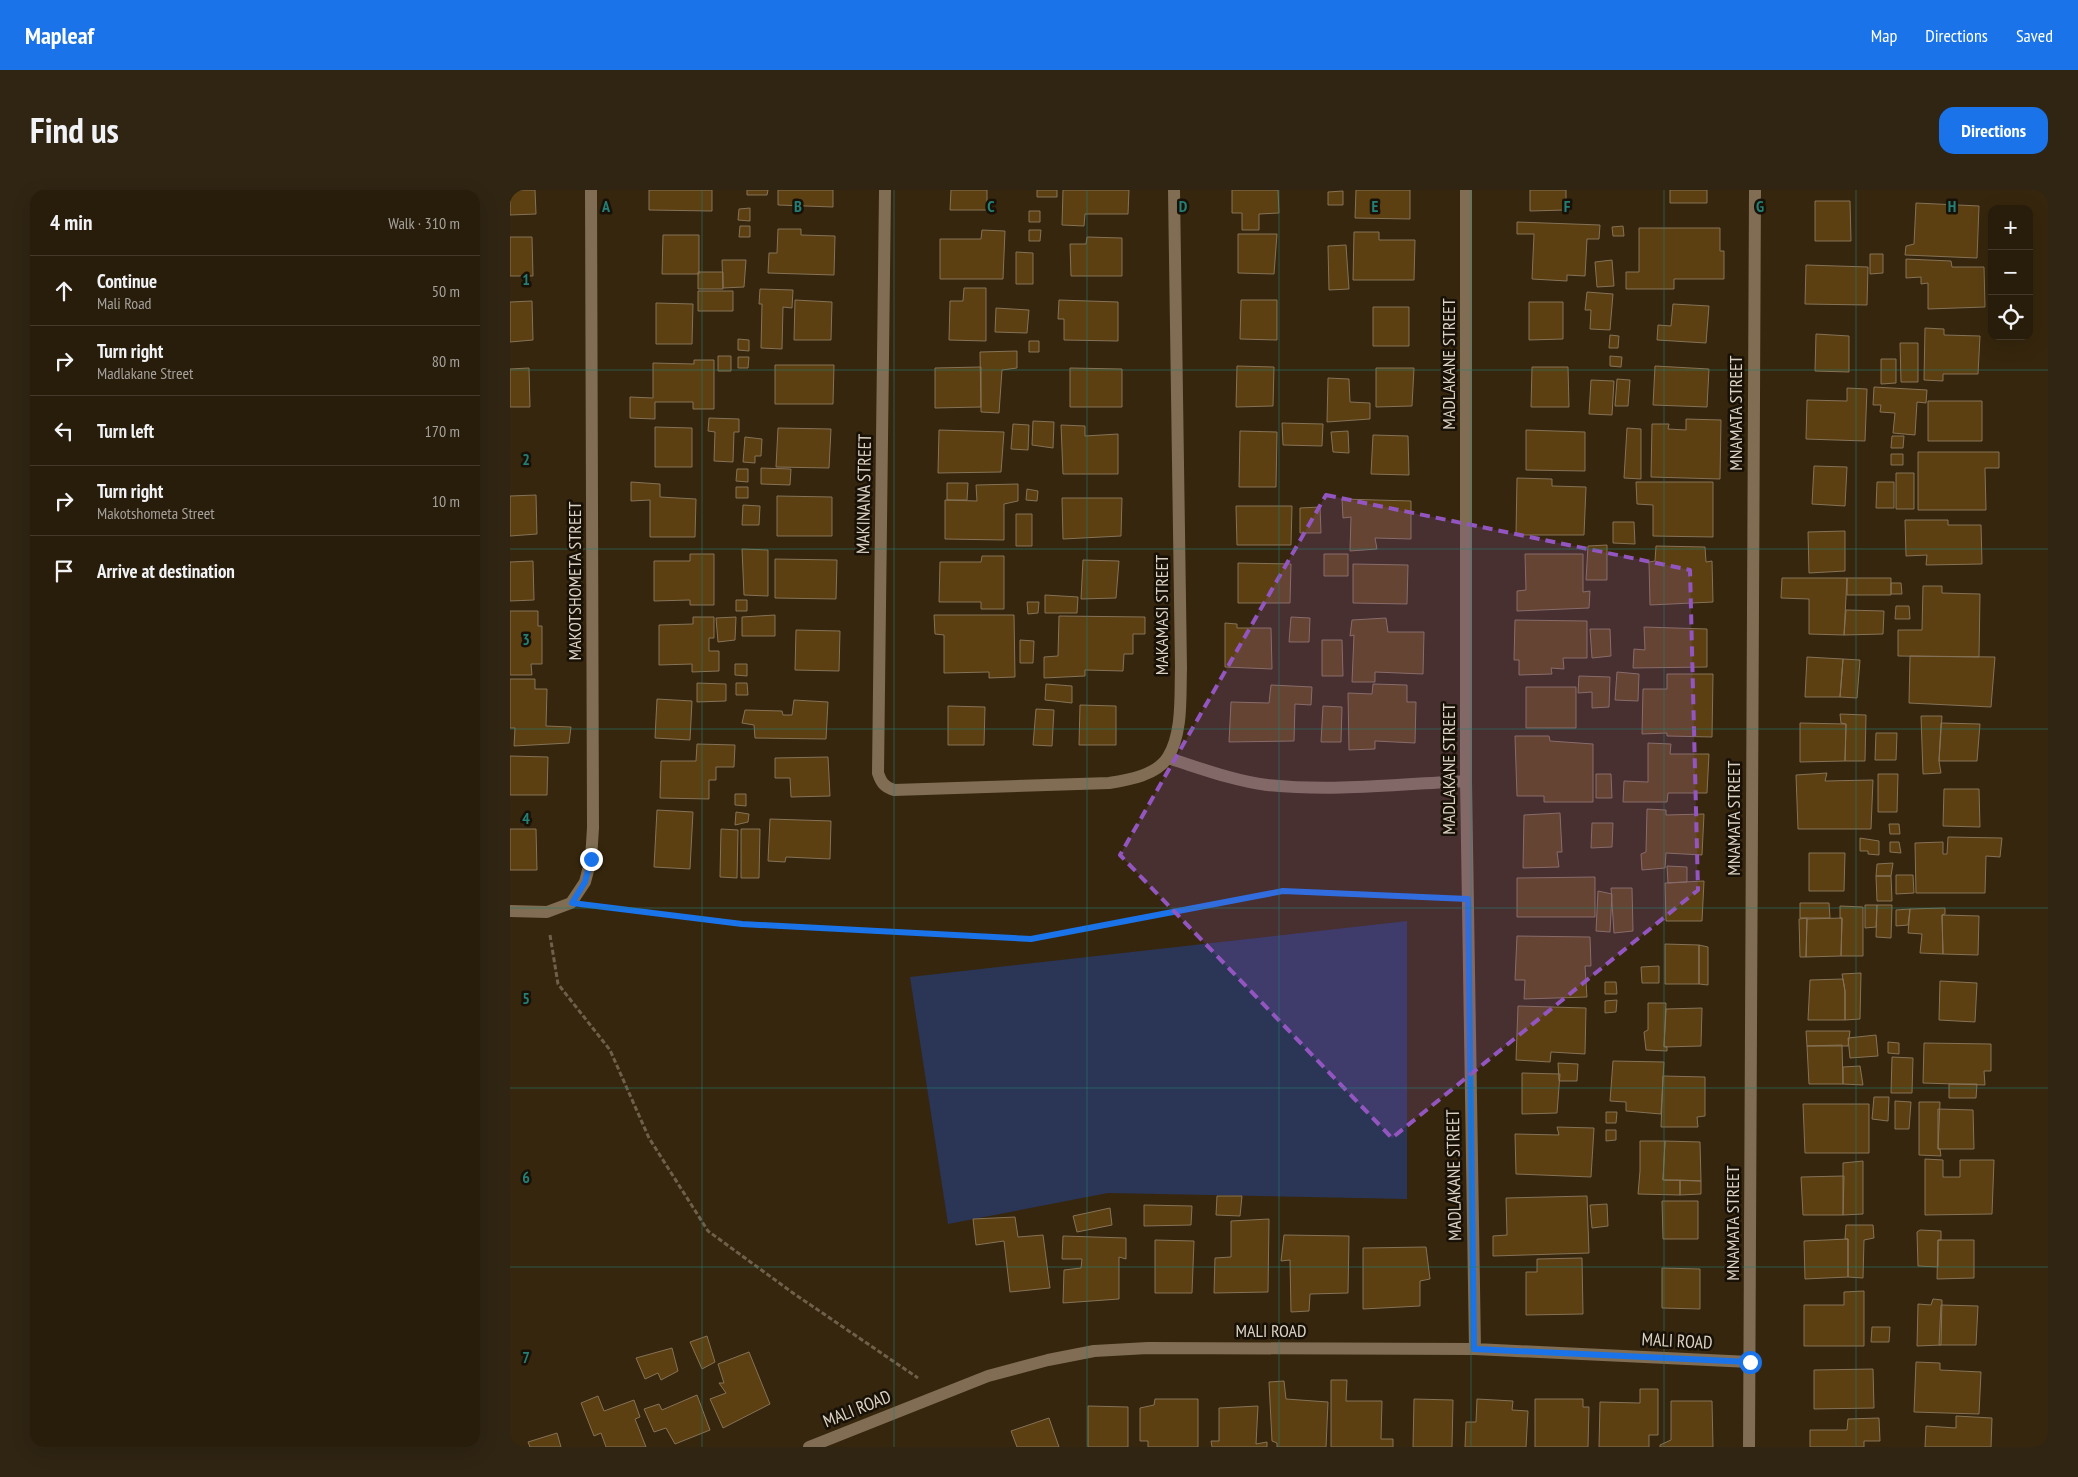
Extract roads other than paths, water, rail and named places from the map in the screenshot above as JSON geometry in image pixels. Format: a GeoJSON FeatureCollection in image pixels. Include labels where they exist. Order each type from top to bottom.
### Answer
{"type":"FeatureCollection","features":[{"type":"Feature","properties":{"kind":"street","name":"MAKOTSHOMETA STREET"},"geometry":{"type":"LineString","coordinates":[[510,911],[547,912],[572,903],[585,882],[591,859],[593,828],[591,190]]}},
{"type":"Feature","properties":{"kind":"street","name":"MAKINANA STREET"},"geometry":{"type":"LineString","coordinates":[[884,190],[878,773],[881,782],[887,788],[894,790],[1109,784],[1133,779],[1153,770],[1168,758]]}},
{"type":"Feature","properties":{"kind":"street","name":"MAKAMASI STREET"},"geometry":{"type":"LineString","coordinates":[[1168,758],[1177,733],[1181,668],[1174,190]]}},
{"type":"Feature","properties":{"kind":"street","name":"MADLAKANE STREET"},"geometry":{"type":"LineString","coordinates":[[1466,190],[1466,781],[1474,1349]]}},
{"type":"Feature","properties":{"kind":"street","name":"MNAMATA STREET"},"geometry":{"type":"LineString","coordinates":[[1749,1447],[1755,190]]}},
{"type":"Feature","properties":{"kind":"street"},"geometry":{"type":"LineString","coordinates":[[1168,758],[1234,778],[1266,785],[1311,788],[1466,781]]}},
{"type":"Feature","properties":{"kind":"street","name":"MALI ROAD"},"geometry":{"type":"LineString","coordinates":[[809,1447],[988,1376],[1048,1360],[1094,1351],[1148,1348],[1474,1349],[1750,1362]]}}]}
